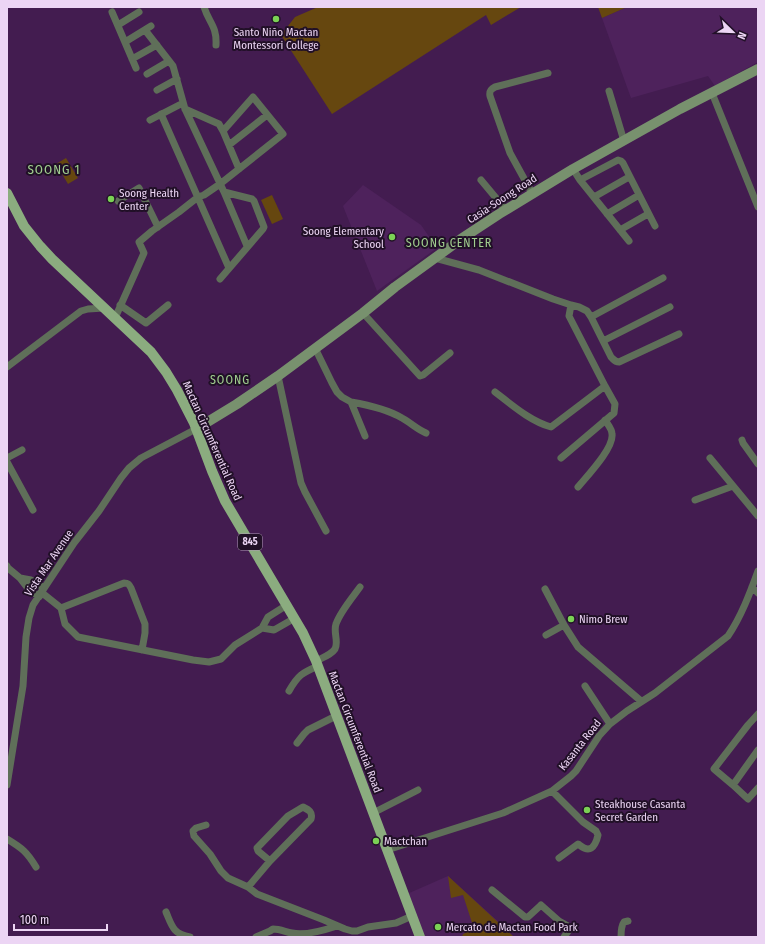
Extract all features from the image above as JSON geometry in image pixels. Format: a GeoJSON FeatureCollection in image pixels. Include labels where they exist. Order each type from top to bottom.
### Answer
{"type":"FeatureCollection","features":[{"type":"Feature","properties":{"kind":"main road","name":"Mactan Circumferential Road"},"geometry":{"type":"LineString","coordinates":[[7,194],[24,226],[40,246],[151,352],[177,390],[196,429],[225,501],[295,618],[317,663],[386,850],[420,937]]}},
{"type":"Feature","properties":{"kind":"street"},"geometry":{"type":"LineString","coordinates":[[204,7],[205,12],[215,30],[217,37],[216,45]]}},
{"type":"Feature","properties":{"kind":"street"},"geometry":{"type":"LineString","coordinates":[[112,12],[136,68]]}},
{"type":"Feature","properties":{"kind":"street"},"geometry":{"type":"LineString","coordinates":[[118,25],[139,12]]}},
{"type":"Feature","properties":{"kind":"street"},"geometry":{"type":"LineString","coordinates":[[125,42],[148,28],[157,45],[173,66],[184,106],[248,246]]}},
{"type":"Feature","properties":{"kind":"street"},"geometry":{"type":"LineString","coordinates":[[132,59],[157,45]]}},
{"type":"Feature","properties":{"kind":"street"},"geometry":{"type":"LineString","coordinates":[[147,74],[169,61]]}},
{"type":"Feature","properties":{"kind":"street","name":"Casia-Soong Road"},"geometry":{"type":"LineString","coordinates":[[196,429],[238,404],[278,376],[461,239],[532,193],[573,168],[680,109],[758,69]]}},
{"type":"Feature","properties":{"kind":"street"},"geometry":{"type":"LineString","coordinates":[[532,193],[510,153],[489,92],[495,87],[548,73]]}},
{"type":"Feature","properties":{"kind":"street"},"geometry":{"type":"LineString","coordinates":[[157,90],[176,79]]}},
{"type":"Feature","properties":{"kind":"street"},"geometry":{"type":"LineString","coordinates":[[609,91],[624,141]]}},
{"type":"Feature","properties":{"kind":"street"},"geometry":{"type":"LineString","coordinates":[[712,93],[755,193],[758,207]]}},
{"type":"Feature","properties":{"kind":"street"},"geometry":{"type":"LineString","coordinates":[[115,318],[144,252],[139,242],[198,197],[204,195],[239,170],[283,134],[253,97],[223,131]]}},
{"type":"Feature","properties":{"kind":"street"},"geometry":{"type":"LineString","coordinates":[[150,120],[161,114],[184,106],[219,124],[239,170]]}},
{"type":"Feature","properties":{"kind":"street"},"geometry":{"type":"LineString","coordinates":[[161,114],[229,268]]}},
{"type":"Feature","properties":{"kind":"street"},"geometry":{"type":"LineString","coordinates":[[229,145],[267,115]]}},
{"type":"Feature","properties":{"kind":"street"},"geometry":{"type":"LineString","coordinates":[[580,180],[618,160],[623,162],[629,177],[655,226]]}},
{"type":"Feature","properties":{"kind":"street"},"geometry":{"type":"LineString","coordinates":[[573,168],[580,180],[629,241]]}},
{"type":"Feature","properties":{"kind":"street"},"geometry":{"type":"LineString","coordinates":[[594,197],[629,177]]}},
{"type":"Feature","properties":{"kind":"street"},"geometry":{"type":"LineString","coordinates":[[481,180],[506,210]]}},
{"type":"Feature","properties":{"kind":"street"},"geometry":{"type":"LineString","coordinates":[[118,201],[140,188],[158,227]]}},
{"type":"Feature","properties":{"kind":"street"},"geometry":{"type":"LineString","coordinates":[[220,279],[264,228],[252,199],[224,192]]}},
{"type":"Feature","properties":{"kind":"street"},"geometry":{"type":"LineString","coordinates":[[607,214],[639,195]]}},
{"type":"Feature","properties":{"kind":"street"},"geometry":{"type":"LineString","coordinates":[[620,230],[648,214]]}},
{"type":"Feature","properties":{"kind":"street"},"geometry":{"type":"LineString","coordinates":[[436,258],[479,270],[587,311],[614,361],[620,362],[679,334]]}},
{"type":"Feature","properties":{"kind":"street"},"geometry":{"type":"LineString","coordinates":[[591,317],[663,278]]}},
{"type":"Feature","properties":{"kind":"street"},"geometry":{"type":"LineString","coordinates":[[120,305],[146,323],[168,305]]}},
{"type":"Feature","properties":{"kind":"street"},"geometry":{"type":"LineString","coordinates":[[561,458],[614,413],[615,404],[569,316],[571,305]]}},
{"type":"Feature","properties":{"kind":"street"},"geometry":{"type":"LineString","coordinates":[[603,341],[670,307]]}},
{"type":"Feature","properties":{"kind":"street"},"geometry":{"type":"LineString","coordinates":[[7,367],[81,311],[104,308]]}},
{"type":"Feature","properties":{"kind":"street"},"geometry":{"type":"LineString","coordinates":[[363,313],[420,376],[450,353]]}},
{"type":"Feature","properties":{"kind":"street"},"geometry":{"type":"LineString","coordinates":[[315,348],[337,392],[342,397],[351,402],[390,412],[426,433]]}},
{"type":"Feature","properties":{"kind":"street"},"geometry":{"type":"LineString","coordinates":[[278,376],[301,483],[326,531]]}},
{"type":"Feature","properties":{"kind":"street"},"geometry":{"type":"LineString","coordinates":[[495,392],[523,413],[542,424],[551,427],[605,386]]}},
{"type":"Feature","properties":{"kind":"street"},"geometry":{"type":"LineString","coordinates":[[351,402],[365,436]]}},
{"type":"Feature","properties":{"kind":"street"},"geometry":{"type":"LineString","coordinates":[[578,486],[606,453],[612,440],[612,431],[605,420]]}},
{"type":"Feature","properties":{"kind":"street","name":"Vista Mar Avenue"},"geometry":{"type":"LineString","coordinates":[[7,785],[23,686],[25,645],[31,609],[74,544],[129,468],[141,458],[196,429]]}},
{"type":"Feature","properties":{"kind":"street"},"geometry":{"type":"LineString","coordinates":[[742,440],[758,464]]}},
{"type":"Feature","properties":{"kind":"street"},"geometry":{"type":"LineString","coordinates":[[7,458],[22,450]]}},
{"type":"Feature","properties":{"kind":"street"},"geometry":{"type":"LineString","coordinates":[[710,458],[758,516]]}},
{"type":"Feature","properties":{"kind":"street"},"geometry":{"type":"LineString","coordinates":[[7,462],[33,510]]}},
{"type":"Feature","properties":{"kind":"street"},"geometry":{"type":"LineString","coordinates":[[695,500],[733,486]]}},
{"type":"Feature","properties":{"kind":"street"},"geometry":{"type":"LineString","coordinates":[[7,567],[20,578],[27,587],[41,592]]}},
{"type":"Feature","properties":{"kind":"street","name":"Kasanta Road"},"geometry":{"type":"LineString","coordinates":[[386,850],[503,813],[552,791],[576,771],[599,736],[610,724],[657,691],[728,636],[752,587],[758,571]]}},
{"type":"Feature","properties":{"kind":"street"},"geometry":{"type":"LineString","coordinates":[[20,578],[31,580],[41,592],[61,608],[65,624],[78,637],[209,662],[221,659],[235,645],[262,628],[268,616],[287,605]]}},
{"type":"Feature","properties":{"kind":"street"},"geometry":{"type":"LineString","coordinates":[[61,608],[127,583],[132,588],[145,624],[142,650]]}},
{"type":"Feature","properties":{"kind":"street"},"geometry":{"type":"LineString","coordinates":[[289,691],[299,676],[336,648],[337,645],[334,631],[335,625],[360,587]]}},
{"type":"Feature","properties":{"kind":"street"},"geometry":{"type":"LineString","coordinates":[[752,587],[758,593]]}},
{"type":"Feature","properties":{"kind":"street"},"geometry":{"type":"LineString","coordinates":[[545,589],[578,647],[641,701]]}},
{"type":"Feature","properties":{"kind":"street"},"geometry":{"type":"LineString","coordinates":[[262,628],[274,630],[295,618]]}},
{"type":"Feature","properties":{"kind":"street"},"geometry":{"type":"LineString","coordinates":[[546,635],[564,624]]}},
{"type":"Feature","properties":{"kind":"street"},"geometry":{"type":"LineString","coordinates":[[585,686],[610,724]]}},
{"type":"Feature","properties":{"kind":"street"},"geometry":{"type":"LineString","coordinates":[[758,714],[714,768],[715,771],[748,799],[758,788]]}},
{"type":"Feature","properties":{"kind":"street"},"geometry":{"type":"LineString","coordinates":[[297,743],[308,730],[336,716]]}},
{"type":"Feature","properties":{"kind":"street"},"geometry":{"type":"LineString","coordinates":[[733,785],[758,750]]}},
{"type":"Feature","properties":{"kind":"street"},"geometry":{"type":"LineString","coordinates":[[373,813],[418,790]]}},
{"type":"Feature","properties":{"kind":"street"},"geometry":{"type":"LineString","coordinates":[[552,791],[583,822],[596,831],[598,835],[594,845],[591,848],[586,849],[578,844],[559,858]]}},
{"type":"Feature","properties":{"kind":"street"},"geometry":{"type":"LineString","coordinates":[[248,888],[270,861],[311,819],[312,816],[308,809],[303,807],[288,816],[257,848],[258,851],[270,861]]}},
{"type":"Feature","properties":{"kind":"street"},"geometry":{"type":"LineString","coordinates":[[206,825],[196,828],[193,831],[194,836],[228,878],[257,894],[352,931],[396,923],[412,916]]}},
{"type":"Feature","properties":{"kind":"street"},"geometry":{"type":"LineString","coordinates":[[7,838],[22,848],[29,855],[36,867]]}},
{"type":"Feature","properties":{"kind":"street"},"geometry":{"type":"LineString","coordinates":[[492,890],[525,917],[541,906],[559,921],[568,926],[569,930],[564,937]]}},
{"type":"Feature","properties":{"kind":"street"},"geometry":{"type":"LineString","coordinates":[[166,912],[171,925],[176,932],[190,937]]}},
{"type":"Feature","properties":{"kind":"street"},"geometry":{"type":"LineString","coordinates":[[620,937],[622,926],[624,922],[628,921]]}},
{"type":"Feature","properties":{"kind":"street"},"geometry":{"type":"LineString","coordinates":[[256,937],[270,931],[273,928],[294,934],[307,933],[337,926]]}},
{"type":"Feature","properties":{"kind":"shaded area"},"geometry":{"type":"Polygon","coordinates":[[[318,7],[521,7],[491,25],[486,15],[332,114],[281,35],[295,17],[318,7]]]}},
{"type":"Feature","properties":{"kind":"shaded area"},"geometry":{"type":"Polygon","coordinates":[[[598,7],[627,7],[602,18],[598,7]]]}},
{"type":"Feature","properties":{"kind":"shaded area"},"geometry":{"type":"Polygon","coordinates":[[[627,7],[755,7],[758,14],[758,62],[715,86],[708,76],[631,98],[602,18],[627,7]]]}},
{"type":"Feature","properties":{"kind":"shaded area"},"geometry":{"type":"Polygon","coordinates":[[[66,158],[78,178],[68,184],[56,164],[66,158]]]}},
{"type":"Feature","properties":{"kind":"shaded area","name":"Soong Elementary School"},"geometry":{"type":"Polygon","coordinates":[[[363,185],[421,225],[437,248],[377,291],[343,206],[363,185]]]}},
{"type":"Feature","properties":{"kind":"shaded area"},"geometry":{"type":"Polygon","coordinates":[[[272,195],[283,219],[272,224],[261,200],[272,195]]]}},
{"type":"Feature","properties":{"kind":"shaded area"},"geometry":{"type":"Polygon","coordinates":[[[448,876],[514,937],[423,937],[407,894],[448,876]]]}},
{"type":"Feature","properties":{"kind":"shaded area"},"geometry":{"type":"Polygon","coordinates":[[[448,876],[514,937],[462,937],[463,934],[474,929],[463,895],[451,898],[448,876]]]}},
{"type":"Feature","properties":{"kind":"place","name":"Santo Niño Mactan Montessori College"},"geometry":{"type":"Point","coordinates":[276,19]}},
{"type":"Feature","properties":{"kind":"place","name":"Soong Health Center"},"geometry":{"type":"Point","coordinates":[111,199]}},
{"type":"Feature","properties":{"kind":"place","name":"Soong Elementary School"},"geometry":{"type":"Point","coordinates":[392,237]}},
{"type":"Feature","properties":{"kind":"place","name":"Nimo Brew"},"geometry":{"type":"Point","coordinates":[571,619]}},
{"type":"Feature","properties":{"kind":"place","name":"Steakhouse Casanta Secret Garden"},"geometry":{"type":"Point","coordinates":[587,810]}},
{"type":"Feature","properties":{"kind":"place","name":"Mactchan"},"geometry":{"type":"Point","coordinates":[376,841]}},
{"type":"Feature","properties":{"kind":"place","name":"Mercato de Mactan Food Park"},"geometry":{"type":"Point","coordinates":[438,927]}},
{"type":"Feature","properties":{"kind":"district","name":"SOONG 1"},"geometry":{"type":"Point","coordinates":[54,169]}},
{"type":"Feature","properties":{"kind":"district","name":"SOONG CENTER"},"geometry":{"type":"Point","coordinates":[449,243]}},
{"type":"Feature","properties":{"kind":"district","name":"SOONG"},"geometry":{"type":"Point","coordinates":[230,380]}}]}
